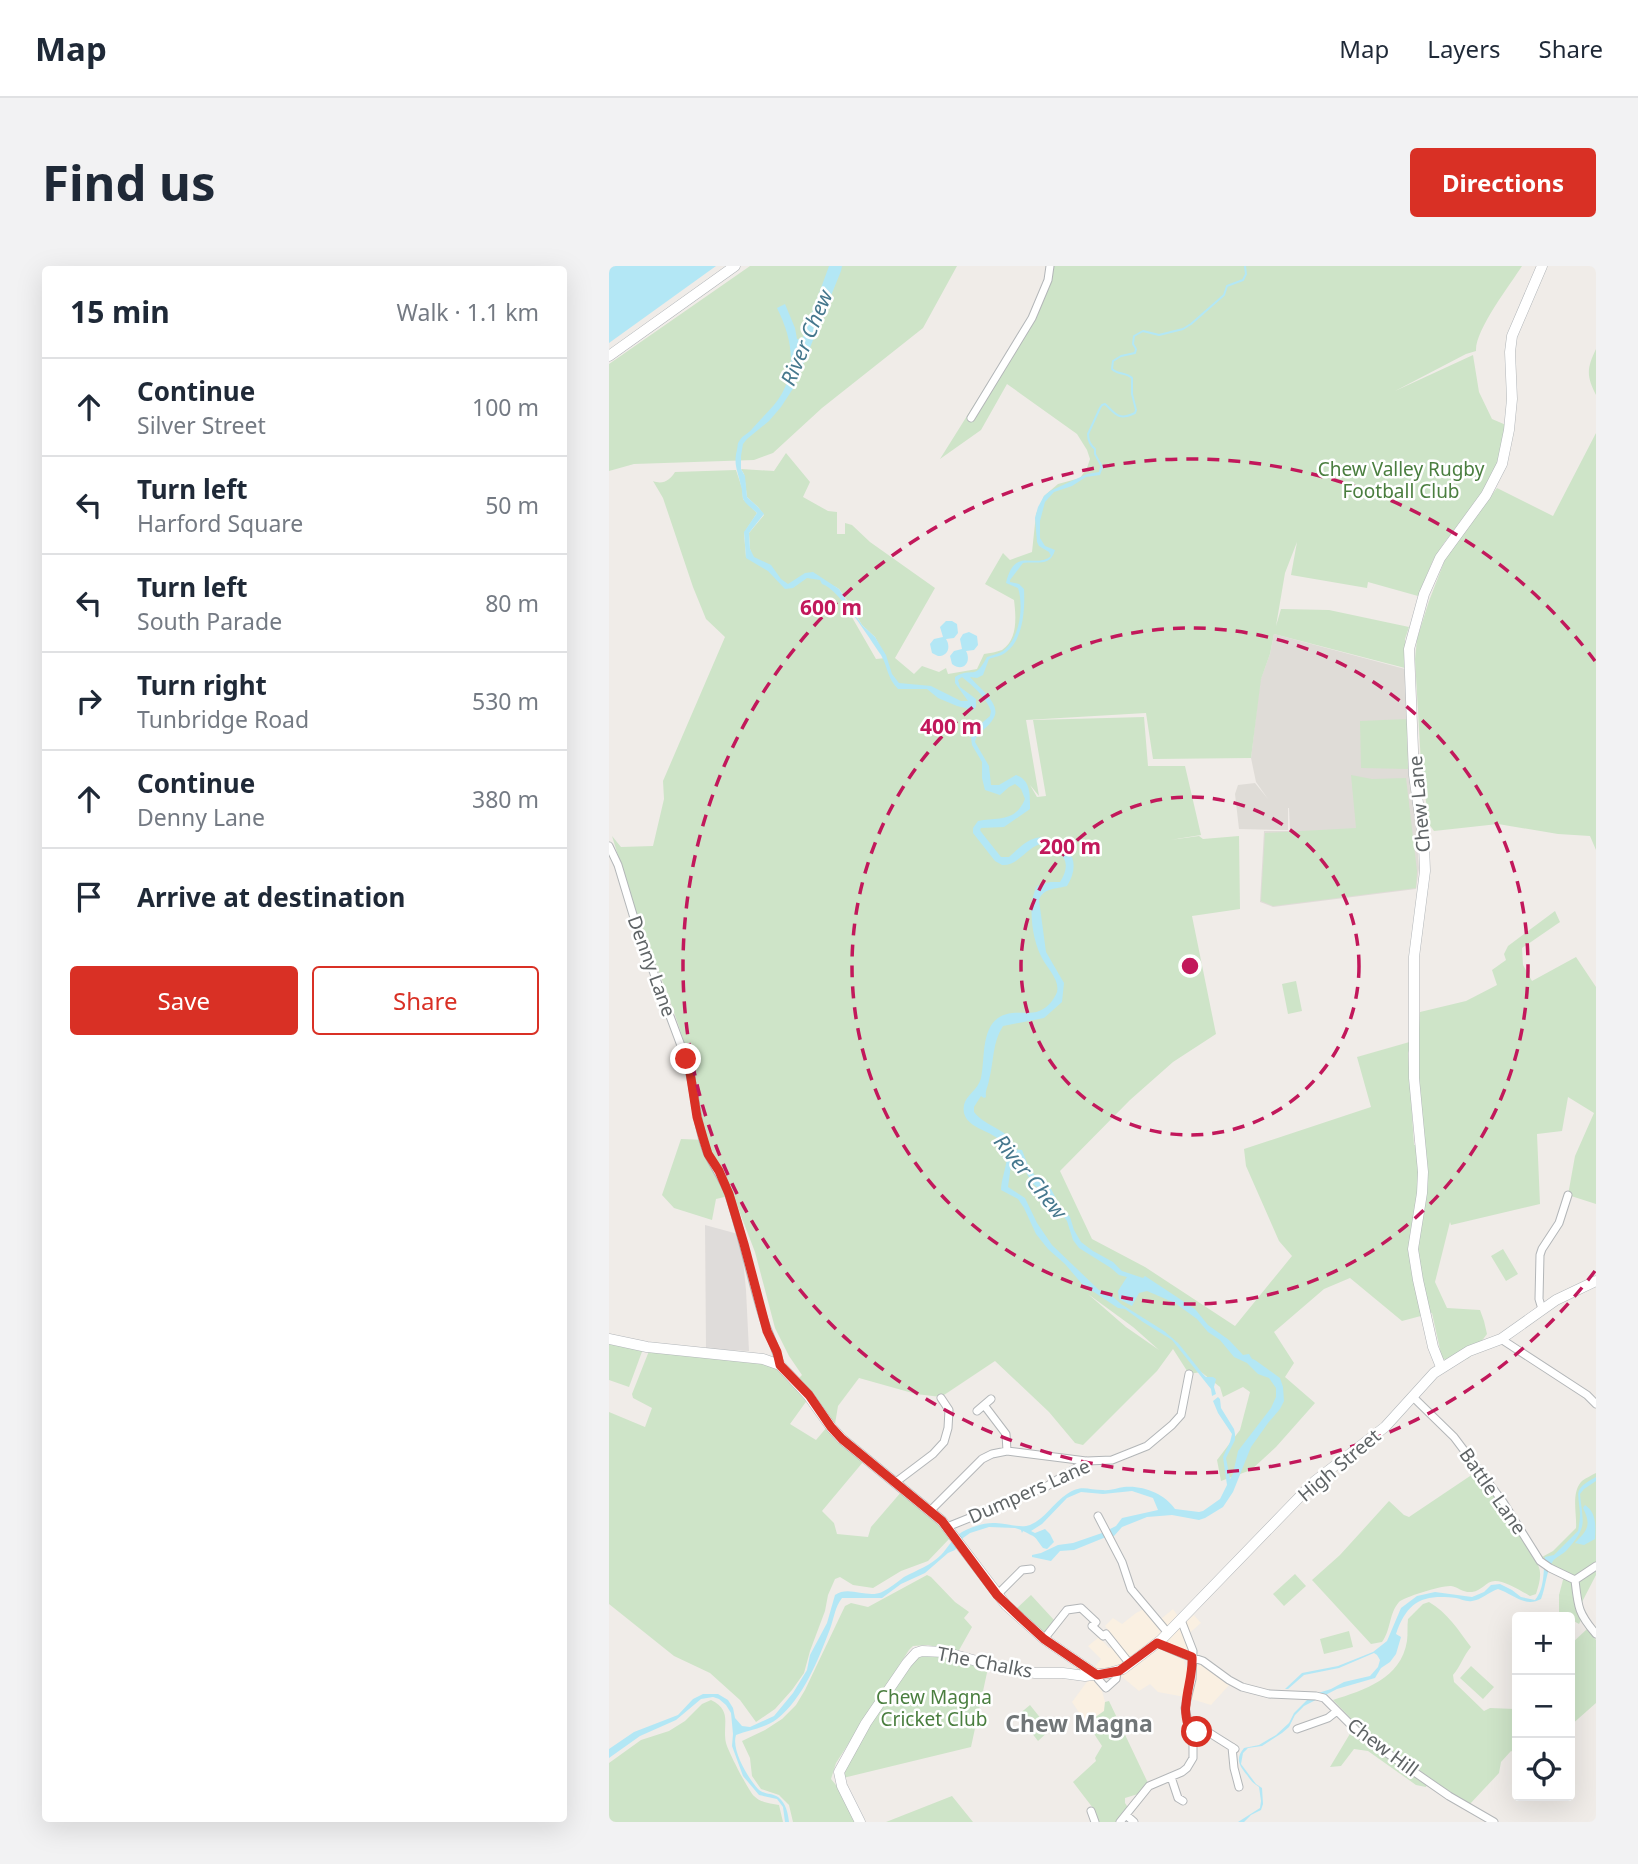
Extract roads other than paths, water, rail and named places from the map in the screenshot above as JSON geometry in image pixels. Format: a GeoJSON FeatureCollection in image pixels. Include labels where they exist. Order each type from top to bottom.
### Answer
{"type":"FeatureCollection","features":[{"type":"Feature","properties":{"kind":"main road"},"geometry":{"type":"LineString","coordinates":[[609,356],[735,266]]}},
{"type":"Feature","properties":{"kind":"main road","name":"Chew Lane"},"geometry":{"type":"LineString","coordinates":[[1441,1367],[1433,1347],[1417,1280],[1413,1249],[1423,1172],[1414,1078],[1414,956],[1425,871],[1414,775],[1409,649],[1421,604],[1440,558],[1486,495],[1502,464],[1512,400],[1512,336],[1542,266]]}},
{"type":"Feature","properties":{"kind":"main road","name":"High Street"},"geometry":{"type":"LineString","coordinates":[[1117,1672],[1168,1633],[1315,1481],[1385,1427],[1441,1367],[1469,1351],[1501,1339],[1542,1309],[1575,1289],[1596,1281]]}},
{"type":"Feature","properties":{"kind":"main road"},"geometry":{"type":"LineString","coordinates":[[609,1339],[647,1347],[762,1359],[780,1365],[809,1395],[842,1439],[931,1510],[950,1531],[997,1595],[1044,1639],[1097,1675]]}},
{"type":"Feature","properties":{"kind":"main road","name":"The Chalks"},"geometry":{"type":"LineString","coordinates":[[860,1822],[842,1786],[839,1772],[866,1723],[916,1653],[928,1650],[944,1652],[1035,1673],[1085,1676],[1117,1672]]}},
{"type":"Feature","properties":{"kind":"street"},"geometry":{"type":"LineString","coordinates":[[971,418],[1031,318],[1048,280],[1050,266]]}},
{"type":"Feature","properties":{"kind":"street","name":"Denny Lane"},"geometry":{"type":"LineString","coordinates":[[609,846],[686,1059],[704,1141],[729,1194],[767,1331],[780,1365]]}},
{"type":"Feature","properties":{"kind":"street"},"geometry":{"type":"LineString","coordinates":[[1542,1309],[1539,1299],[1540,1255],[1559,1223],[1567,1195]]}},
{"type":"Feature","properties":{"kind":"street"},"geometry":{"type":"LineString","coordinates":[[1501,1339],[1587,1395],[1596,1404]]}},
{"type":"Feature","properties":{"kind":"street","name":"Dumpers Lane"},"geometry":{"type":"LineString","coordinates":[[950,1531],[1044,1488],[1087,1461],[1112,1460],[1158,1439],[1181,1415],[1189,1374]]}},
{"type":"Feature","properties":{"kind":"street","name":"Battle Lane"},"geometry":{"type":"LineString","coordinates":[[1413,1397],[1454,1437],[1503,1502],[1541,1561],[1551,1569],[1576,1580]]}},
{"type":"Feature","properties":{"kind":"street"},"geometry":{"type":"LineString","coordinates":[[896,1482],[933,1454],[944,1442],[949,1410],[941,1398]]}},
{"type":"Feature","properties":{"kind":"street"},"geometry":{"type":"LineString","coordinates":[[977,1411],[992,1399]]}},
{"type":"Feature","properties":{"kind":"street"},"geometry":{"type":"LineString","coordinates":[[984,1405],[1006,1434],[1007,1451]]}},
{"type":"Feature","properties":{"kind":"street"},"geometry":{"type":"LineString","coordinates":[[931,1510],[982,1459],[992,1454],[1007,1451],[1087,1461]]}},
{"type":"Feature","properties":{"kind":"street"},"geometry":{"type":"LineString","coordinates":[[1098,1516],[1122,1562],[1131,1589],[1168,1633]]}},
{"type":"Feature","properties":{"kind":"street"},"geometry":{"type":"LineString","coordinates":[[1596,1566],[1576,1580],[1581,1617],[1596,1634]]}},
{"type":"Feature","properties":{"kind":"street"},"geometry":{"type":"LineString","coordinates":[[997,1595],[1022,1570],[1031,1569]]}},
{"type":"Feature","properties":{"kind":"street"},"geometry":{"type":"LineString","coordinates":[[1044,1639],[1067,1610],[1081,1608],[1096,1622],[1092,1626],[1103,1636],[1106,1634],[1130,1664]]}},
{"type":"Feature","properties":{"kind":"street"},"geometry":{"type":"LineString","coordinates":[[1120,1822],[1149,1786],[1187,1768],[1193,1758],[1185,1708],[1192,1679],[1193,1651],[1181,1620]]}},
{"type":"Feature","properties":{"kind":"street","name":"Chew Hill"},"geometry":{"type":"LineString","coordinates":[[1157,1643],[1208,1663],[1229,1681],[1241,1687],[1269,1694],[1316,1696],[1328,1701],[1361,1734],[1449,1796],[1494,1822]]}},
{"type":"Feature","properties":{"kind":"street"},"geometry":{"type":"LineString","coordinates":[[1303,1730],[1337,1711]]}},
{"type":"Feature","properties":{"kind":"street"},"geometry":{"type":"LineString","coordinates":[[1190,1734],[1202,1730],[1233,1748],[1239,1787]]}},
{"type":"Feature","properties":{"kind":"street"},"geometry":{"type":"LineString","coordinates":[[1171,1777],[1178,1798],[1183,1801]]}},
{"type":"Feature","properties":{"kind":"street"},"geometry":{"type":"LineString","coordinates":[[1091,1811],[1095,1822]]}},
{"type":"Feature","properties":{"kind":"street"},"geometry":{"type":"LineString","coordinates":[[1125,1815],[1134,1822]]}},
{"type":"Feature","properties":{"kind":"water"},"geometry":{"type":"Polygon","coordinates":[[[609,266],[716,266],[609,343],[609,266]]]}},
{"type":"Feature","properties":{"kind":"water","name":"River Chew"},"geometry":{"type":"Polygon","coordinates":[[[829,266],[842,266],[794,387],[769,421],[743,444],[741,469],[745,476],[747,497],[764,514],[749,533],[750,549],[754,557],[771,565],[788,584],[805,573],[813,572],[839,589],[862,625],[875,637],[899,683],[931,686],[961,701],[968,701],[955,683],[955,677],[979,669],[987,657],[1009,646],[1017,631],[1020,595],[1018,588],[1006,583],[1014,565],[1026,560],[1045,560],[1051,556],[1037,542],[1035,518],[1044,496],[1087,474],[1099,472],[1100,467],[1103,467],[1100,475],[1086,477],[1072,486],[1054,492],[1045,502],[1040,521],[1040,538],[1045,546],[1055,550],[1053,555],[1047,561],[1023,563],[1010,580],[1024,589],[1020,632],[1005,653],[989,659],[983,675],[970,677],[991,700],[995,710],[994,718],[975,742],[989,766],[991,785],[999,785],[1016,775],[1025,780],[1030,798],[1030,809],[1004,827],[980,830],[1001,857],[1009,857],[1028,841],[1043,838],[1066,849],[1074,866],[1067,886],[1047,891],[1039,900],[1046,952],[1064,983],[1062,1002],[1044,1018],[1003,1026],[995,1046],[986,1097],[981,1096],[974,1112],[1003,1132],[1015,1149],[1022,1150],[1029,1168],[1041,1183],[1051,1189],[1070,1217],[1081,1242],[1113,1262],[1122,1271],[1143,1278],[1145,1276],[1195,1309],[1208,1325],[1229,1340],[1243,1355],[1249,1354],[1252,1359],[1280,1378],[1284,1401],[1251,1447],[1233,1492],[1223,1507],[1205,1518],[1199,1520],[1172,1515],[1147,1517],[1122,1527],[1114,1536],[1074,1550],[1060,1551],[1051,1561],[1032,1557],[1058,1545],[1102,1533],[1116,1526],[1122,1518],[1158,1510],[1153,1498],[1132,1491],[1103,1494],[1081,1492],[1067,1498],[1042,1524],[1031,1531],[1035,1533],[1045,1529],[1050,1534],[1054,1542],[1047,1549],[1043,1548],[1034,1536],[1023,1531],[1022,1533],[1021,1530],[989,1527],[970,1533],[955,1550],[925,1573],[901,1584],[882,1598],[842,1598],[815,1665],[795,1701],[772,1722],[736,1735],[738,1756],[745,1771],[758,1789],[778,1797],[783,1802],[789,1822],[785,1822],[783,1807],[777,1799],[759,1795],[743,1776],[732,1746],[731,1713],[719,1699],[701,1699],[676,1720],[640,1736],[609,1758],[609,1749],[634,1732],[678,1715],[693,1699],[703,1694],[718,1694],[728,1700],[735,1718],[742,1726],[750,1727],[774,1716],[807,1670],[810,1655],[827,1623],[835,1595],[846,1591],[870,1594],[882,1592],[932,1562],[955,1537],[969,1528],[989,1523],[1030,1525],[1062,1497],[1081,1488],[1106,1490],[1139,1487],[1159,1495],[1175,1509],[1203,1511],[1220,1499],[1227,1485],[1223,1457],[1232,1434],[1213,1401],[1218,1397],[1220,1399],[1221,1408],[1234,1429],[1235,1440],[1226,1458],[1230,1479],[1238,1451],[1271,1408],[1276,1397],[1276,1388],[1269,1378],[1258,1374],[1247,1363],[1234,1357],[1220,1340],[1175,1303],[1147,1291],[1139,1293],[1132,1306],[1119,1299],[1118,1291],[1127,1277],[1119,1275],[1079,1248],[1073,1240],[1067,1221],[1049,1197],[1032,1183],[1023,1167],[1011,1165],[1008,1187],[1025,1198],[1052,1245],[1099,1290],[1109,1293],[1178,1343],[1206,1377],[1216,1379],[1216,1394],[1212,1396],[1211,1389],[1172,1340],[1082,1284],[1036,1234],[1018,1199],[1001,1190],[1007,1158],[1002,1142],[973,1125],[964,1114],[965,1101],[981,1078],[986,1038],[993,1023],[1005,1014],[1032,1013],[1046,1008],[1057,993],[1055,979],[1036,942],[1032,902],[1037,886],[1060,882],[1066,868],[1059,853],[1040,844],[1013,863],[1002,865],[995,861],[973,833],[978,821],[1011,815],[1021,807],[1025,799],[1021,789],[1015,784],[1000,795],[985,790],[982,762],[971,738],[975,729],[990,716],[991,711],[975,688],[962,677],[958,680],[960,687],[976,699],[976,707],[973,710],[938,698],[927,689],[898,689],[881,655],[854,615],[820,580],[807,578],[793,588],[785,589],[768,571],[746,558],[744,532],[757,513],[743,498],[736,464],[738,444],[774,405],[787,382],[790,345],[777,308],[785,304],[797,339],[802,340],[829,266]]]}},
{"type":"Feature","properties":{"kind":"water"},"geometry":{"type":"Polygon","coordinates":[[[946,621],[957,624],[958,633],[954,638],[946,639],[948,650],[938,656],[932,653],[930,644],[934,639],[943,637],[940,627],[946,621]]]}},
{"type":"Feature","properties":{"kind":"water"},"geometry":{"type":"Polygon","coordinates":[[[969,632],[977,636],[978,645],[974,650],[966,651],[968,659],[963,667],[956,666],[952,664],[950,656],[954,651],[962,649],[960,639],[963,634],[969,632]]]}},
{"type":"Feature","properties":{"kind":"water"},"geometry":{"type":"Polygon","coordinates":[[[1596,1477],[1596,1481],[1580,1494],[1583,1519],[1581,1530],[1566,1551],[1553,1561],[1541,1599],[1530,1602],[1524,1601],[1498,1589],[1472,1601],[1434,1597],[1417,1602],[1400,1623],[1396,1634],[1401,1637],[1396,1654],[1375,1678],[1337,1689],[1304,1706],[1282,1733],[1262,1746],[1248,1748],[1243,1753],[1241,1764],[1262,1788],[1263,1804],[1261,1810],[1244,1822],[1238,1822],[1260,1808],[1261,1801],[1259,1787],[1250,1779],[1239,1762],[1244,1748],[1259,1745],[1276,1735],[1289,1723],[1294,1713],[1315,1694],[1344,1682],[1370,1676],[1380,1660],[1374,1653],[1339,1668],[1304,1675],[1285,1689],[1302,1673],[1338,1666],[1373,1652],[1387,1641],[1401,1608],[1417,1596],[1435,1592],[1472,1597],[1484,1592],[1491,1585],[1500,1584],[1521,1597],[1535,1600],[1542,1585],[1545,1557],[1554,1555],[1578,1531],[1580,1489],[1596,1477]]]}},
{"type":"Feature","properties":{"kind":"water"},"geometry":{"type":"Polygon","coordinates":[[[1585,1505],[1593,1515],[1595,1539],[1584,1545],[1575,1543],[1588,1524],[1583,1508],[1585,1505]]]}},
{"type":"Feature","properties":{"kind":"waterway"},"geometry":{"type":"LineString","coordinates":[[1102,467],[1088,434],[1100,408],[1105,404],[1121,416],[1135,413],[1136,410],[1132,378],[1112,369],[1113,361],[1135,353],[1134,336],[1143,331],[1159,335],[1183,329],[1191,324],[1224,295],[1227,286],[1243,280],[1246,274],[1245,266]]}},
{"type":"Feature","properties":{"kind":"district","name":"Chew Magna"},"geometry":{"type":"Point","coordinates":[1079,1724]}},
{"type":"Feature","properties":{"kind":"park label","name":"Chew Valley Rugby Football Club"},"geometry":{"type":"Point","coordinates":[1401,480]}},
{"type":"Feature","properties":{"kind":"park label","name":"Chew Magna Cricket Club"},"geometry":{"type":"Point","coordinates":[934,1708]}}]}
